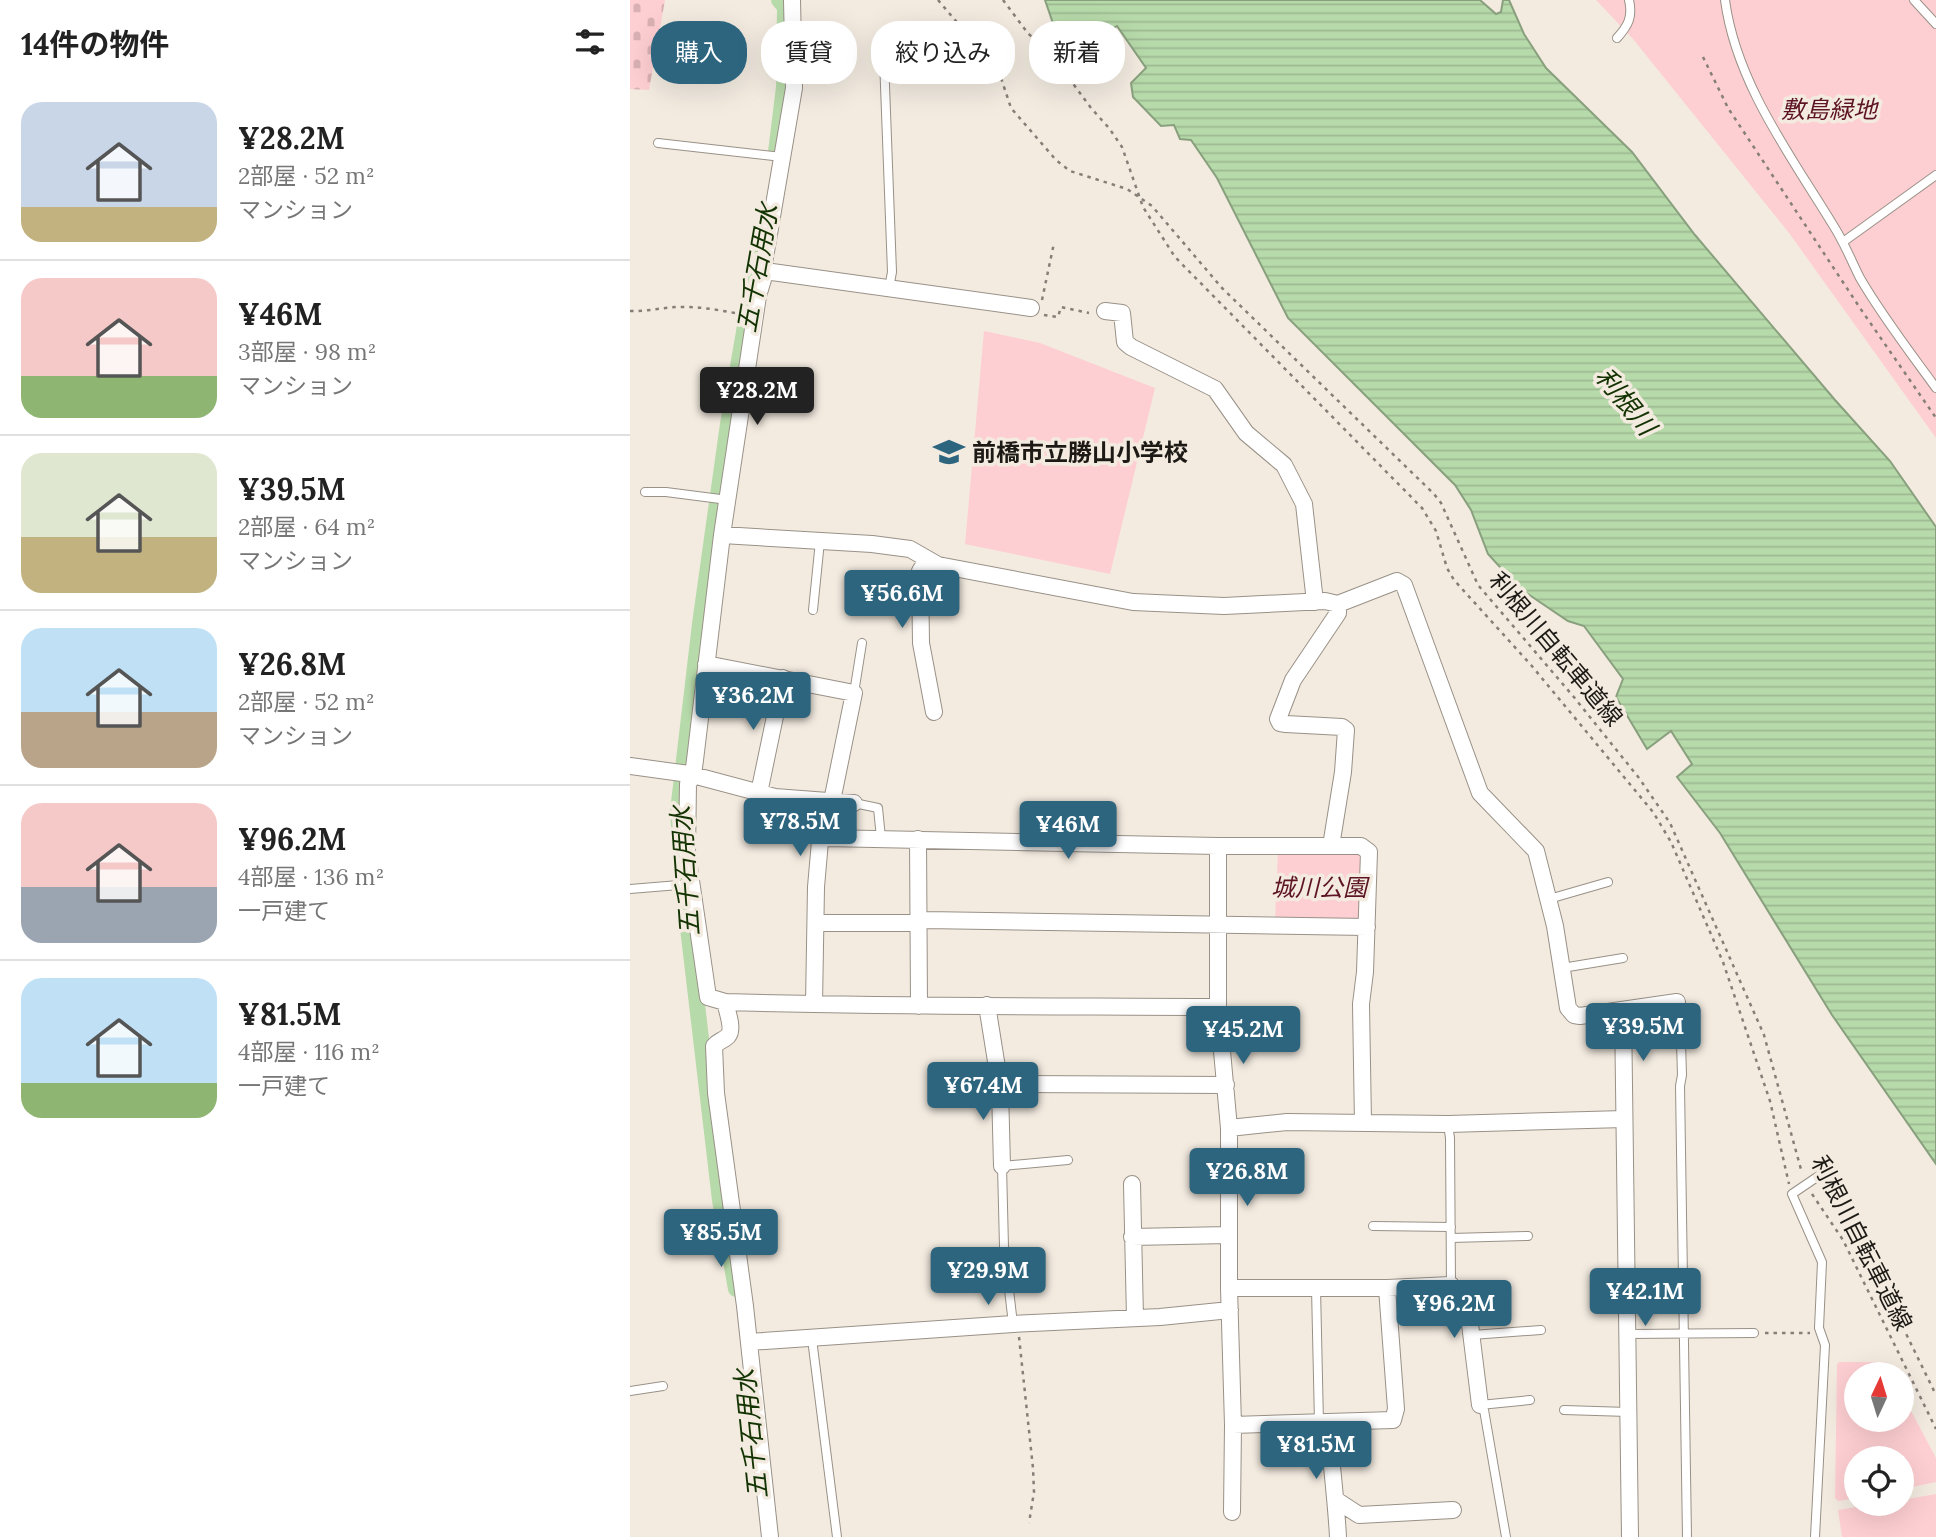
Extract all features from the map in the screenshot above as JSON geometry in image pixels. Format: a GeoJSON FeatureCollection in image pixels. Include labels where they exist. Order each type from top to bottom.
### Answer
{"type":"FeatureCollection","features":[{"type":"Feature","properties":{"kind":"street"},"geometry":{"type":"LineString","coordinates":[[792,0],[794,88],[763,269],[765,273],[758,296],[722,535],[693,775],[688,784],[686,824],[691,884],[706,993],[714,1000],[725,1002],[1218,1007]]}},
{"type":"Feature","properties":{"kind":"street"},"geometry":{"type":"LineString","coordinates":[[765,273],[1031,308]]}},
{"type":"Feature","properties":{"kind":"street"},"geometry":{"type":"LineString","coordinates":[[1105,311],[1122,313],[1125,342],[1131,347],[1215,389],[1247,433],[1283,466],[1304,504],[1315,602]]}},
{"type":"Feature","properties":{"kind":"street"},"geometry":{"type":"LineString","coordinates":[[722,535],[872,544],[910,549],[938,565],[1132,602],[1213,606],[1315,602],[1338,604],[1397,581],[1404,585],[1480,793],[1533,846],[1549,899],[1568,1009],[1574,1015],[1677,1003]]}},
{"type":"Feature","properties":{"kind":"street"},"geometry":{"type":"LineString","coordinates":[[927,560],[920,572],[921,643],[934,712]]}},
{"type":"Feature","properties":{"kind":"street"},"geometry":{"type":"LineString","coordinates":[[1331,846],[1343,772],[1346,730],[1342,727],[1286,724],[1280,723],[1278,719],[1293,680],[1338,613],[1338,604]]}},
{"type":"Feature","properties":{"kind":"street"},"geometry":{"type":"LineString","coordinates":[[706,664],[853,693],[832,801]]}},
{"type":"Feature","properties":{"kind":"street"},"geometry":{"type":"LineString","coordinates":[[759,793],[783,678]]}},
{"type":"Feature","properties":{"kind":"street"},"geometry":{"type":"LineString","coordinates":[[630,766],[693,775],[786,798],[854,803]]}},
{"type":"Feature","properties":{"kind":"street"},"geometry":{"type":"LineString","coordinates":[[814,1004],[816,887],[820,841],[826,838],[1218,846],[1362,846],[1369,852],[1361,1004],[1363,1123]]}},
{"type":"Feature","properties":{"kind":"street"},"geometry":{"type":"LineString","coordinates":[[918,839],[919,1006]]}},
{"type":"Feature","properties":{"kind":"street"},"geometry":{"type":"LineString","coordinates":[[1218,846],[1218,1007],[1229,1128],[1232,1513]]}},
{"type":"Feature","properties":{"kind":"street"},"geometry":{"type":"LineString","coordinates":[[816,923],[918,921],[1367,927]]}},
{"type":"Feature","properties":{"kind":"street"},"geometry":{"type":"LineString","coordinates":[[725,1002],[730,1031],[714,1046],[716,1093],[749,1342],[770,1537]]}},
{"type":"Feature","properties":{"kind":"street"},"geometry":{"type":"LineString","coordinates":[[987,1005],[999,1080],[1002,1084]]}},
{"type":"Feature","properties":{"kind":"street"},"geometry":{"type":"LineString","coordinates":[[1623,1010],[1630,1537]]}},
{"type":"Feature","properties":{"kind":"street"},"geometry":{"type":"LineString","coordinates":[[1002,1084],[1226,1084]]}},
{"type":"Feature","properties":{"kind":"street"},"geometry":{"type":"LineString","coordinates":[[1002,1084],[1002,1166]]}},
{"type":"Feature","properties":{"kind":"street"},"geometry":{"type":"LineString","coordinates":[[1229,1128],[1287,1122],[1448,1124],[1625,1119]]}},
{"type":"Feature","properties":{"kind":"street"},"geometry":{"type":"LineString","coordinates":[[1132,1184],[1135,1318]]}},
{"type":"Feature","properties":{"kind":"street"},"geometry":{"type":"LineString","coordinates":[[1132,1237],[1228,1235]]}},
{"type":"Feature","properties":{"kind":"street"},"geometry":{"type":"LineString","coordinates":[[1229,1288],[1387,1288],[1451,1285],[1450,1297],[1463,1301],[1468,1308],[1480,1405]]}},
{"type":"Feature","properties":{"kind":"street"},"geometry":{"type":"LineString","coordinates":[[1233,1425],[1393,1420],[1395,1415],[1387,1288]]}},
{"type":"Feature","properties":{"kind":"street"},"geometry":{"type":"LineString","coordinates":[[749,1342],[1230,1310]]}},
{"type":"Feature","properties":{"kind":"street"},"geometry":{"type":"LineString","coordinates":[[1323,1423],[1336,1500],[1338,1537]]}},
{"type":"Feature","properties":{"kind":"street"},"geometry":{"type":"LineString","coordinates":[[1336,1500],[1359,1515],[1453,1510]]}},
{"type":"Feature","properties":{"kind":"lane"},"geometry":{"type":"LineString","coordinates":[[1617,38],[1627,27],[1630,18],[1629,0]]}},
{"type":"Feature","properties":{"kind":"lane"},"geometry":{"type":"LineString","coordinates":[[1725,0],[1736,46],[1763,108],[1873,298],[1936,388]]}},
{"type":"Feature","properties":{"kind":"lane"},"geometry":{"type":"LineString","coordinates":[[1914,0],[1936,24]]}},
{"type":"Feature","properties":{"kind":"lane"},"geometry":{"type":"LineString","coordinates":[[885,84],[892,272],[889,288]]}},
{"type":"Feature","properties":{"kind":"lane"},"geometry":{"type":"LineString","coordinates":[[659,144],[782,157]]}},
{"type":"Feature","properties":{"kind":"lane"},"geometry":{"type":"LineString","coordinates":[[1843,242],[1936,174]]}},
{"type":"Feature","properties":{"kind":"lane"},"geometry":{"type":"LineString","coordinates":[[645,492],[728,500]]}},
{"type":"Feature","properties":{"kind":"lane"},"geometry":{"type":"LineString","coordinates":[[813,610],[820,541]]}},
{"type":"Feature","properties":{"kind":"lane"},"geometry":{"type":"LineString","coordinates":[[853,693],[862,643]]}},
{"type":"Feature","properties":{"kind":"lane"},"geometry":{"type":"LineString","coordinates":[[854,803],[878,808],[881,838]]}},
{"type":"Feature","properties":{"kind":"lane"},"geometry":{"type":"LineString","coordinates":[[1549,899],[1608,882]]}},
{"type":"Feature","properties":{"kind":"lane"},"geometry":{"type":"LineString","coordinates":[[630,889],[691,884]]}},
{"type":"Feature","properties":{"kind":"lane"},"geometry":{"type":"LineString","coordinates":[[1562,968],[1623,958]]}},
{"type":"Feature","properties":{"kind":"lane"},"geometry":{"type":"LineString","coordinates":[[1677,1003],[1680,1009],[1682,1075],[1682,1334],[1686,1537]]}},
{"type":"Feature","properties":{"kind":"lane"},"geometry":{"type":"LineString","coordinates":[[1448,1124],[1451,1285]]}},
{"type":"Feature","properties":{"kind":"lane"},"geometry":{"type":"LineString","coordinates":[[1015,1324],[1004,1247],[1002,1166],[1068,1160]]}},
{"type":"Feature","properties":{"kind":"lane"},"geometry":{"type":"LineString","coordinates":[[1815,1537],[1825,1345],[1819,1328],[1822,1262],[1792,1194],[1820,1175]]}},
{"type":"Feature","properties":{"kind":"lane"},"geometry":{"type":"LineString","coordinates":[[1373,1226],[1451,1227]]}},
{"type":"Feature","properties":{"kind":"lane"},"geometry":{"type":"LineString","coordinates":[[1451,1238],[1528,1236]]}},
{"type":"Feature","properties":{"kind":"lane"},"geometry":{"type":"LineString","coordinates":[[1316,1288],[1323,1423]]}},
{"type":"Feature","properties":{"kind":"lane"},"geometry":{"type":"LineString","coordinates":[[1472,1335],[1541,1330]]}},
{"type":"Feature","properties":{"kind":"lane"},"geometry":{"type":"LineString","coordinates":[[1627,1334],[1754,1333]]}},
{"type":"Feature","properties":{"kind":"lane"},"geometry":{"type":"LineString","coordinates":[[812,1339],[838,1537]]}},
{"type":"Feature","properties":{"kind":"lane"},"geometry":{"type":"LineString","coordinates":[[630,1391],[663,1386]]}},
{"type":"Feature","properties":{"kind":"lane"},"geometry":{"type":"LineString","coordinates":[[1480,1405],[1530,1400]]}},
{"type":"Feature","properties":{"kind":"lane"},"geometry":{"type":"LineString","coordinates":[[1480,1405],[1484,1410],[1506,1537]]}},
{"type":"Feature","properties":{"kind":"lane"},"geometry":{"type":"LineString","coordinates":[[1564,1410],[1628,1412]]}},
{"type":"Feature","properties":{"kind":"path","name":"利根川自転車道線"},"geometry":{"type":"LineString","coordinates":[[938,0],[990,55],[996,64],[1011,108],[1056,160],[1079,175],[1114,184],[1140,196],[1162,215],[1222,288],[1434,494],[1447,514],[1478,585],[1573,696],[1651,794],[1684,849],[1764,1035],[1807,1185],[1843,1240],[1936,1429]]}},
{"type":"Feature","properties":{"kind":"path"},"geometry":{"type":"LineString","coordinates":[[1003,0],[1122,147],[1140,196],[1160,236],[1190,274],[1422,508],[1436,531],[1447,568],[1458,586],[1531,664],[1653,812],[1671,842],[1723,962],[1770,1101],[1792,1194]]}},
{"type":"Feature","properties":{"kind":"path"},"geometry":{"type":"LineString","coordinates":[[1703,57],[1728,108],[1936,418]]}},
{"type":"Feature","properties":{"kind":"path"},"geometry":{"type":"LineString","coordinates":[[1054,243],[1042,303],[1031,308],[1037,314],[1058,317],[1061,307],[1098,315],[1105,311]]}},
{"type":"Feature","properties":{"kind":"path"},"geometry":{"type":"LineString","coordinates":[[630,311],[645,312],[657,308],[688,306],[742,314]]}},
{"type":"Feature","properties":{"kind":"path"},"geometry":{"type":"LineString","coordinates":[[1820,1175],[1832,1186],[1850,1219],[1936,1395]]}},
{"type":"Feature","properties":{"kind":"path"},"geometry":{"type":"LineString","coordinates":[[1015,1324],[1033,1468],[1034,1492],[1029,1523]]}},
{"type":"Feature","properties":{"kind":"path"},"geometry":{"type":"LineString","coordinates":[[1754,1333],[1809,1334],[1819,1328]]}},
{"type":"Feature","properties":{"kind":"green space"},"geometry":{"type":"Polygon","coordinates":[[[630,0],[665,0],[661,21],[651,21],[649,90],[630,89],[630,0]]]}},
{"type":"Feature","properties":{"kind":"green space","name":"敷島緑地"},"geometry":{"type":"Polygon","coordinates":[[[1596,0],[1936,0],[1936,438],[1789,233],[1633,39],[1596,0]]]}},
{"type":"Feature","properties":{"kind":"green space"},"geometry":{"type":"Polygon","coordinates":[[[984,331],[1040,343],[1155,388],[1110,574],[965,544],[984,331]]]}},
{"type":"Feature","properties":{"kind":"green space","name":"城川公園"},"geometry":{"type":"Polygon","coordinates":[[[1278,851],[1356,851],[1362,857],[1361,916],[1354,922],[1275,921],[1278,851]]]}},
{"type":"Feature","properties":{"kind":"green space"},"geometry":{"type":"Polygon","coordinates":[[[1844,1362],[1844,1432],[1914,1432],[1914,1417],[1936,1458],[1936,1482],[1914,1487],[1914,1446],[1844,1446],[1844,1500],[1838,1501],[1835,1498],[1837,1365],[1844,1362]]]}},
{"type":"Feature","properties":{"kind":"green space"},"geometry":{"type":"Polygon","coordinates":[[[1936,1494],[1936,1537],[1842,1537],[1838,1510],[1844,1509],[1844,1516],[1914,1516],[1914,1498],[1936,1494]]]}},
{"type":"Feature","properties":{"kind":"water","name":"利根川"},"geometry":{"type":"Polygon","coordinates":[[[1045,0],[1480,0],[1496,14],[1501,12],[1503,0],[1509,0],[1524,34],[1546,68],[1632,152],[1695,235],[1890,461],[1936,527],[1936,1164],[1832,1015],[1720,833],[1677,777],[1692,764],[1671,731],[1647,749],[1616,697],[1623,679],[1584,626],[1568,621],[1519,588],[1488,554],[1471,510],[1455,485],[1288,318],[1217,178],[1191,140],[1180,139],[1174,125],[1161,126],[1133,97],[1131,83],[1146,68],[1125,38],[1125,21],[1052,21],[1045,0]]]}},
{"type":"Feature","properties":{"kind":"waterway","name":"五千石用水"},"geometry":{"type":"LineString","coordinates":[[776,152],[784,87],[785,7],[779,0]]}},
{"type":"Feature","properties":{"kind":"waterway","name":"五千石用水"},"geometry":{"type":"LineString","coordinates":[[736,1289],[720,1200],[684,894],[678,811],[700,624],[728,424],[760,254]]}},
{"type":"Feature","properties":{"kind":"place","name":"前橋市立勝山小学校"},"geometry":{"type":"Point","coordinates":[949,452]}}]}
